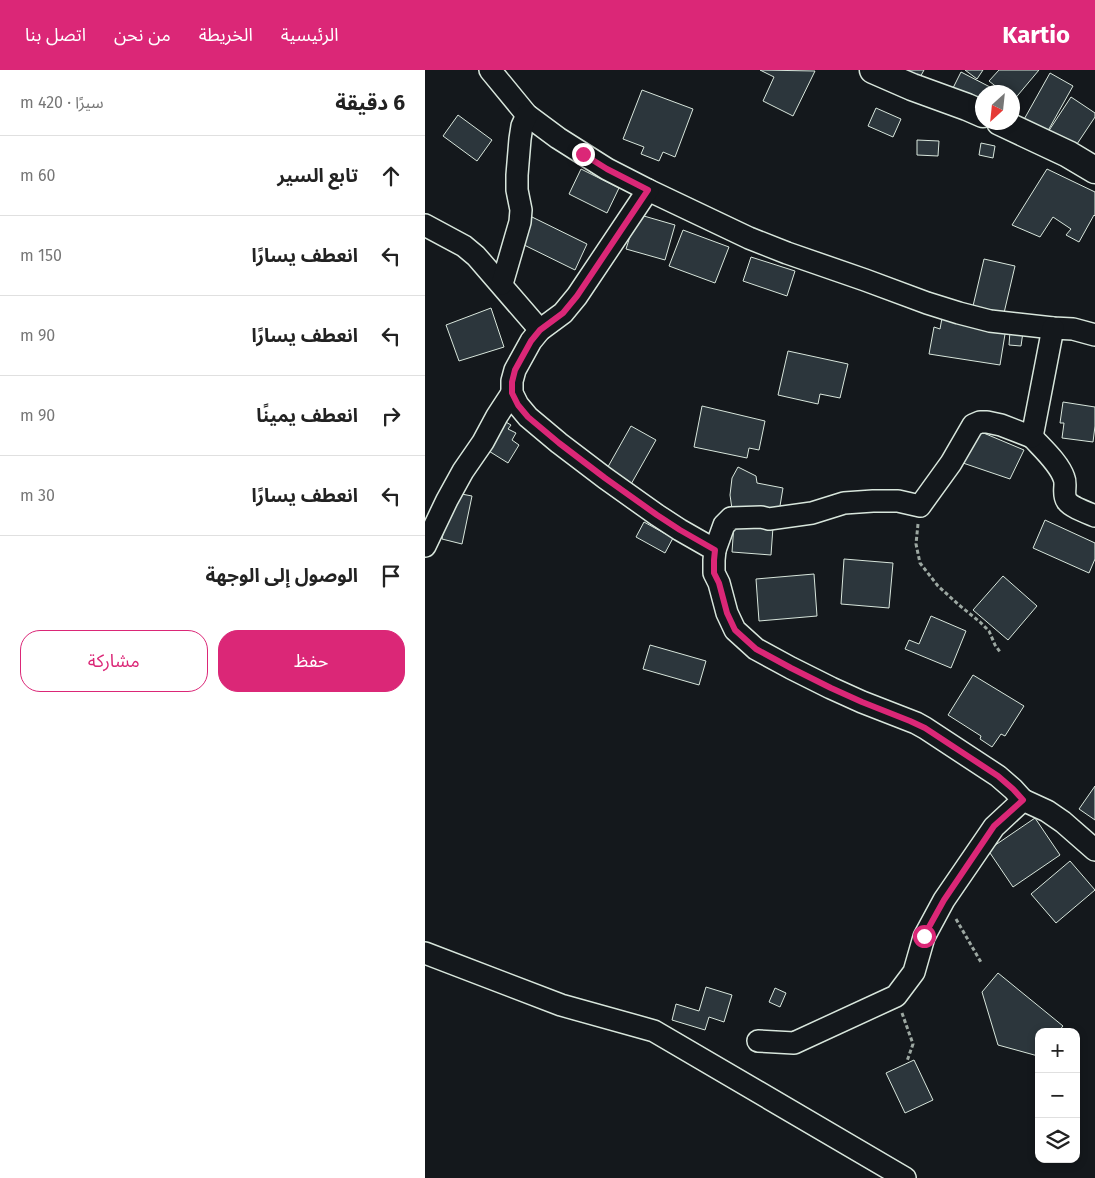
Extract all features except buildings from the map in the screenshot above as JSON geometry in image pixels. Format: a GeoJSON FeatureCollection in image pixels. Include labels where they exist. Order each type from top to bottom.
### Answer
{"type":"FeatureCollection","features":[{"type":"Feature","properties":{"kind":"main road"},"geometry":{"type":"LineString","coordinates":[[873,70],[975,110]]}},
{"type":"Feature","properties":{"kind":"main road"},"geometry":{"type":"LineString","coordinates":[[1017,130],[1068,154],[1095,170]]}},
{"type":"Feature","properties":{"kind":"street"},"geometry":{"type":"LineString","coordinates":[[490,70],[527,115],[558,138],[607,169],[749,238],[787,254],[927,303],[990,321],[1073,329],[1095,335]]}},
{"type":"Feature","properties":{"kind":"street"},"geometry":{"type":"LineString","coordinates":[[501,284],[521,216],[517,175],[522,126],[527,115]]}},
{"type":"Feature","properties":{"kind":"street"},"geometry":{"type":"LineString","coordinates":[[648,190],[577,296],[563,313],[540,330],[527,348],[515,370],[512,393],[518,405],[528,417],[559,443],[657,515],[715,550]]}},
{"type":"Feature","properties":{"kind":"street"},"geometry":{"type":"LineString","coordinates":[[425,225],[464,246],[476,256],[540,330]]}},
{"type":"Feature","properties":{"kind":"street"},"geometry":{"type":"LineString","coordinates":[[1032,437],[1053,328]]}},
{"type":"Feature","properties":{"kind":"street"},"geometry":{"type":"LineString","coordinates":[[425,546],[463,471],[483,442],[512,393]]}},
{"type":"Feature","properties":{"kind":"street"},"geometry":{"type":"LineString","coordinates":[[1095,516],[1071,505],[1067,500],[1063,475],[1052,458],[1032,437],[1001,425],[980,422],[973,425],[951,463],[920,506],[898,500],[873,501],[843,504],[812,512],[769,519],[761,517],[731,518],[724,525],[715,550],[714,560],[714,573],[719,583],[727,613],[735,630],[756,649],[831,688],[925,728],[998,776],[1023,800],[1047,811],[1063,822],[1095,850]]}},
{"type":"Feature","properties":{"kind":"street"},"geometry":{"type":"LineString","coordinates":[[758,1041],[794,1043],[896,996],[915,972],[924,936],[944,900],[994,826],[1023,800]]}},
{"type":"Feature","properties":{"kind":"street"},"geometry":{"type":"LineString","coordinates":[[425,953],[561,1005],[654,1031],[905,1178]]}},
{"type":"Feature","properties":{"kind":"path"},"geometry":{"type":"LineString","coordinates":[[920,506],[916,544],[920,563],[938,586],[989,631],[1000,652]]}},
{"type":"Feature","properties":{"kind":"path"},"geometry":{"type":"LineString","coordinates":[[944,900],[982,964]]}},
{"type":"Feature","properties":{"kind":"path"},"geometry":{"type":"LineString","coordinates":[[896,996],[913,1044],[907,1061]]}},
{"type":"Feature","properties":{"kind":"route"},"geometry":{"type":"LineString","coordinates":[[583,154],[648,190],[577,296],[563,313],[540,330],[531,341],[515,370],[512,393],[518,405],[528,417],[559,443],[657,515],[715,550],[714,573],[719,583],[727,613],[735,630],[756,649],[831,688],[925,728],[998,776],[1023,800],[994,826],[944,900],[924,936]]}}]}
